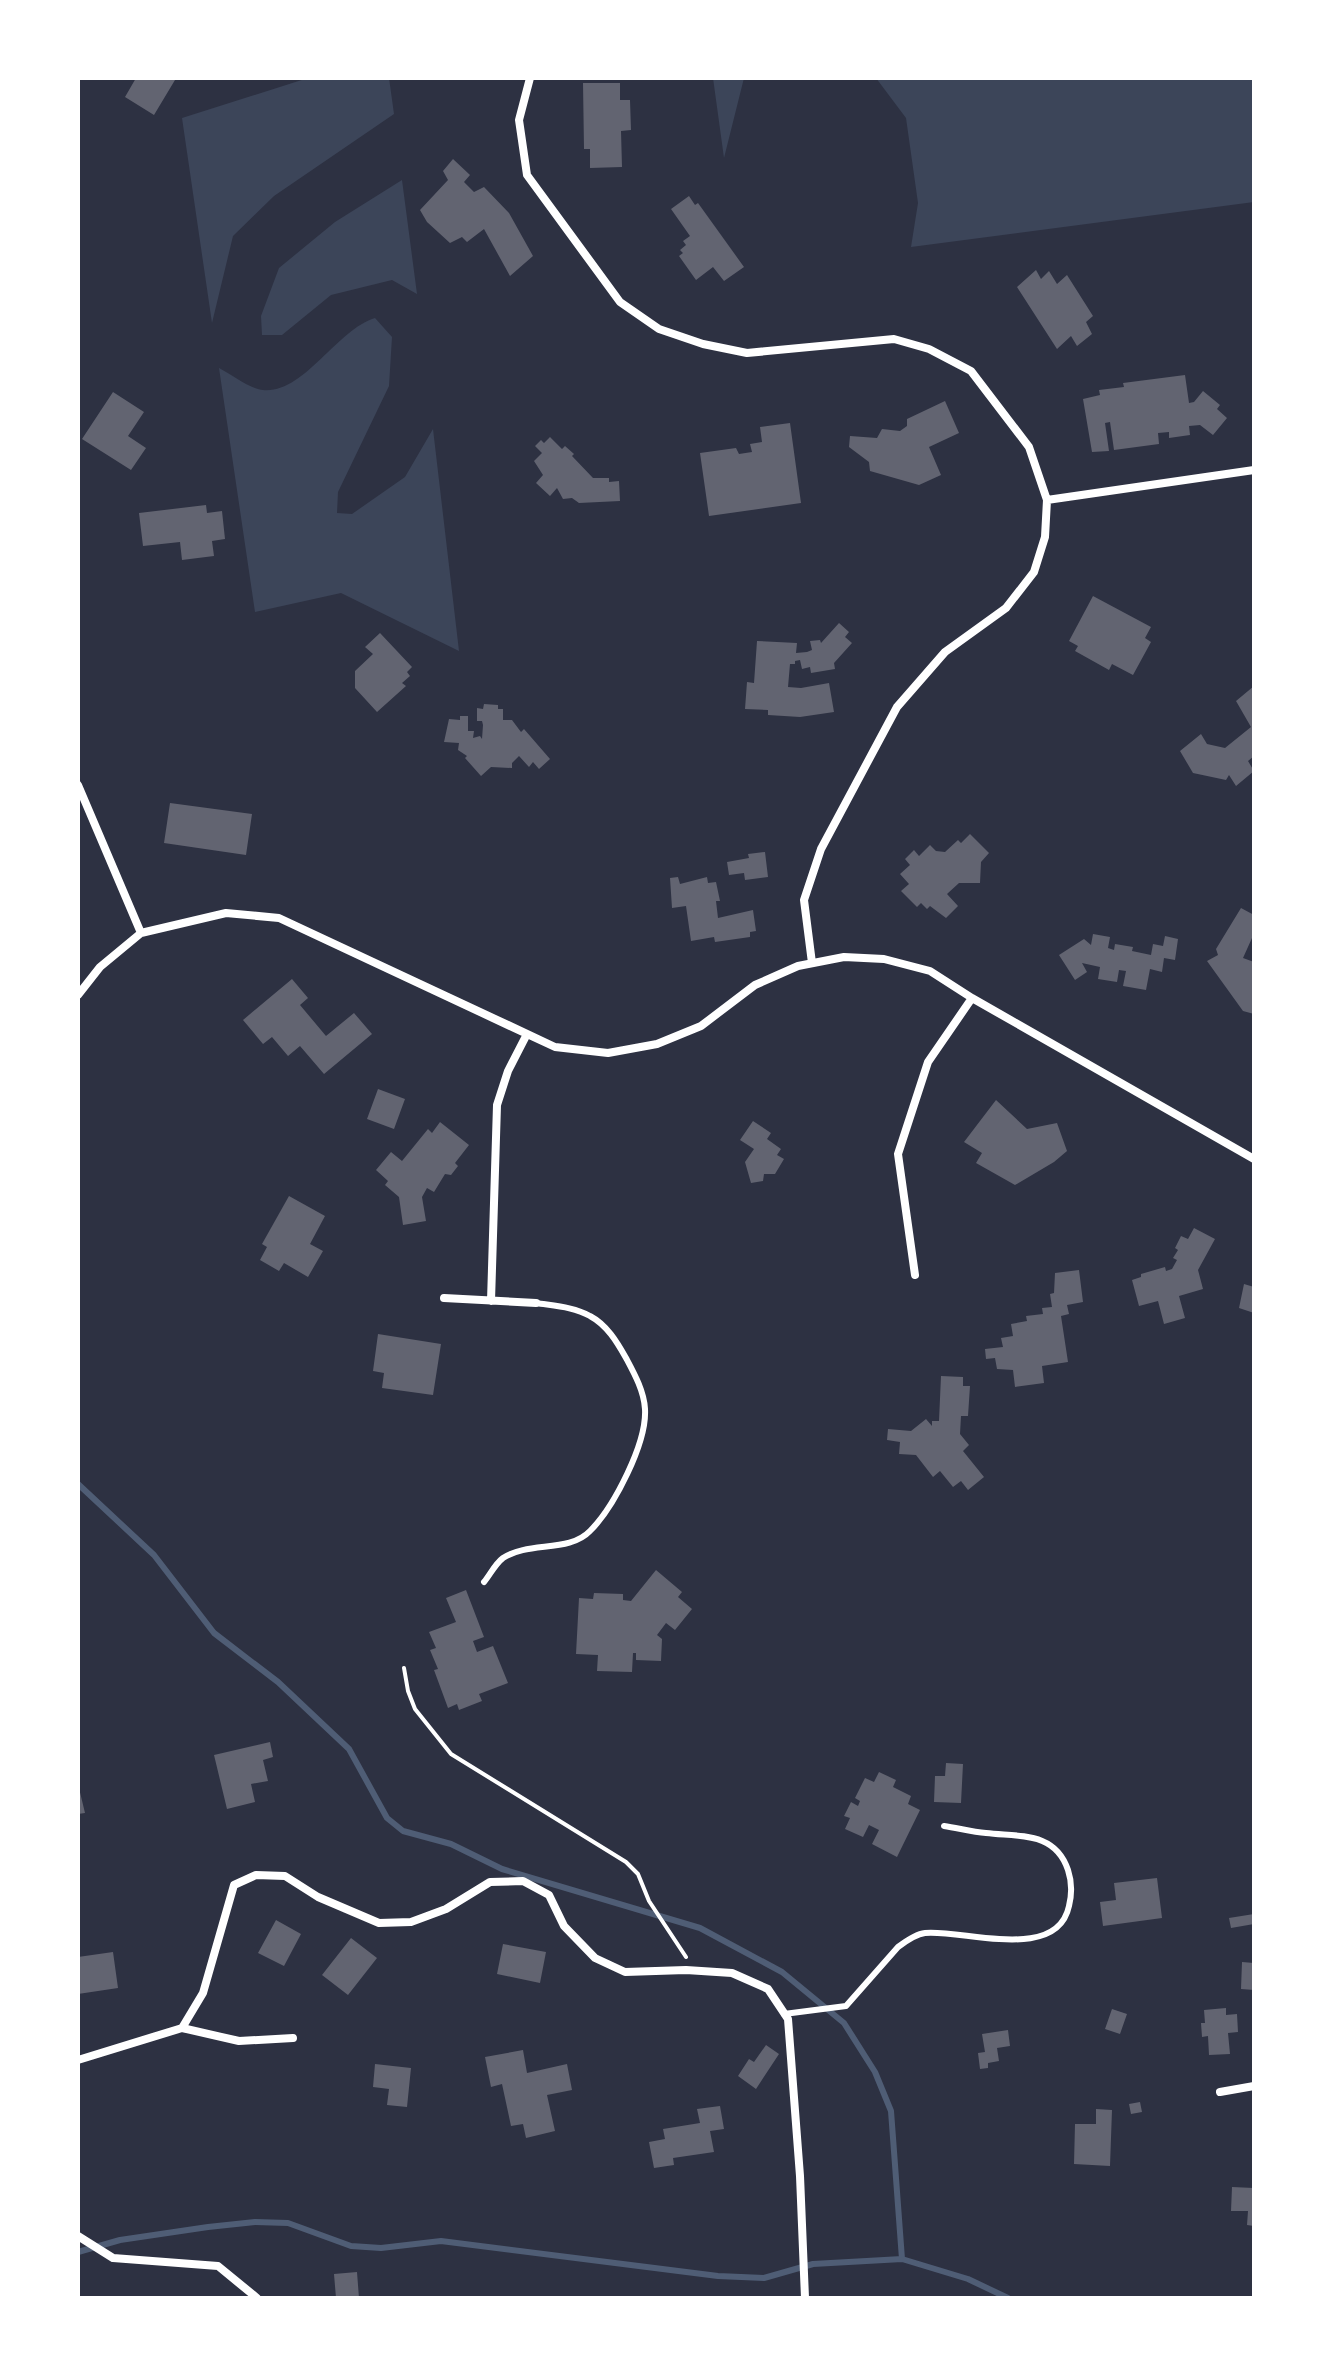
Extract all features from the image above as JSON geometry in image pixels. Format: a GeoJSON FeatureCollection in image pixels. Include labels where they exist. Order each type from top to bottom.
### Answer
{"type":"FeatureCollection","features":[{"type":"Feature","properties":{"kind":"street"},"geometry":{"type":"LineString","coordinates":[[530,78],[519,120],[527,175],[620,302],[659,329],[703,344],[747,353],[894,339],[929,349],[971,371],[1029,447],[1047,500],[1045,537],[1034,572],[1006,608],[945,652],[897,707],[821,849],[804,900],[812,963]]}},
{"type":"Feature","properties":{"kind":"street"},"geometry":{"type":"LineString","coordinates":[[1047,500],[1254,470]]}},
{"type":"Feature","properties":{"kind":"street"},"geometry":{"type":"LineString","coordinates":[[78,785],[141,933]]}},
{"type":"Feature","properties":{"kind":"street"},"geometry":{"type":"LineString","coordinates":[[78,995],[100,967],[141,933],[226,913],[279,918],[555,1047],[608,1053],[657,1044],[701,1026],[755,985],[798,966],[844,957],[884,959],[930,971],[1254,1159]]}},
{"type":"Feature","properties":{"kind":"street"},"geometry":{"type":"LineString","coordinates":[[915,1275],[898,1154],[928,1062],[972,998]]}},
{"type":"Feature","properties":{"kind":"street"},"geometry":{"type":"LineString","coordinates":[[491,1301],[497,1105],[508,1071],[527,1034]]}},
{"type":"Feature","properties":{"kind":"street"},"geometry":{"type":"LineString","coordinates":[[444,1298],[536,1303]]}},
{"type":"Feature","properties":{"kind":"street"},"geometry":{"type":"LineString","coordinates":[[182,2028],[203,1993],[234,1885],[256,1875],[285,1876],[318,1897],[379,1923],[411,1922],[446,1909],[490,1882],[523,1881],[549,1895],[564,1926],[595,1958],[625,1972],[732,1973],[768,1989],[788,2019],[800,2176],[805,2298]]}},
{"type":"Feature","properties":{"kind":"street"},"geometry":{"type":"LineString","coordinates":[[78,2060],[182,2028],[239,2041],[293,2038]]}},
{"type":"Feature","properties":{"kind":"street"},"geometry":{"type":"LineString","coordinates":[[1220,2092],[1254,2086]]}},
{"type":"Feature","properties":{"kind":"street"},"geometry":{"type":"LineString","coordinates":[[78,2236],[113,2258],[218,2266],[257,2298]]}},
{"type":"Feature","properties":{"kind":"lane"},"geometry":{"type":"LineString","coordinates":[[484,1582],[502,1559],[519,1552],[578,1540],[589,1532],[616,1495],[637,1450],[644,1426],[642,1392],[630,1365],[602,1325],[583,1313],[536,1303]]}},
{"type":"Feature","properties":{"kind":"lane"},"geometry":{"type":"LineString","coordinates":[[784,2014],[846,2006],[898,1947],[925,1933],[995,1940],[1021,1939],[1036,1937],[1062,1922],[1070,1905],[1070,1877],[1062,1857],[1048,1842],[1037,1837],[944,1826]]}},
{"type":"Feature","properties":{"kind":"path"},"geometry":{"type":"LineString","coordinates":[[404,1668],[415,1709],[451,1754],[626,1862],[638,1874],[649,1901],[674,1942],[698,1971]]}},
{"type":"Feature","properties":{"kind":"shaded area"},"geometry":{"type":"Polygon","coordinates":[[[308,78],[389,78],[394,114],[274,196],[233,236],[212,323],[182,118],[308,78]]]}},
{"type":"Feature","properties":{"kind":"shaded area"},"geometry":{"type":"Polygon","coordinates":[[[713,78],[744,78],[724,158],[713,78]]]}},
{"type":"Feature","properties":{"kind":"shaded area"},"geometry":{"type":"Polygon","coordinates":[[[876,78],[1254,78],[1254,202],[911,247],[918,203],[906,118],[876,78]]]}},
{"type":"Feature","properties":{"kind":"shaded area"},"geometry":{"type":"Polygon","coordinates":[[[402,180],[417,294],[392,280],[331,295],[282,335],[262,335],[261,316],[279,268],[335,222],[402,180]]]}},
{"type":"Feature","properties":{"kind":"shaded area"},"geometry":{"type":"Polygon","coordinates":[[[375,318],[392,337],[389,386],[338,492],[337,513],[352,514],[405,477],[433,429],[459,651],[341,593],[255,612],[219,368],[258,389],[278,389],[306,372],[347,335],[375,318]]]}},
{"type":"Feature","properties":{"kind":"building"},"geometry":{"type":"Polygon","coordinates":[[[136,78],[175,80],[154,115],[125,97],[136,78]]]}},
{"type":"Feature","properties":{"kind":"building"},"geometry":{"type":"Polygon","coordinates":[[[583,83],[620,83],[620,100],[630,100],[631,130],[621,131],[622,167],[590,168],[590,149],[584,149],[583,83]]]}},
{"type":"Feature","properties":{"kind":"building"},"geometry":{"type":"Polygon","coordinates":[[[453,159],[470,175],[464,182],[474,192],[484,187],[509,213],[533,256],[510,276],[484,229],[467,242],[462,237],[450,243],[427,222],[420,210],[448,180],[443,171],[453,159]]]}},
{"type":"Feature","properties":{"kind":"building"},"geometry":{"type":"Polygon","coordinates":[[[689,196],[695,205],[698,203],[744,267],[724,281],[713,267],[696,280],[679,256],[686,245],[683,241],[690,236],[671,209],[689,196]]]}},
{"type":"Feature","properties":{"kind":"building"},"geometry":{"type":"Polygon","coordinates":[[[1036,270],[1041,279],[1049,271],[1057,284],[1067,275],[1093,316],[1086,322],[1092,334],[1077,346],[1071,336],[1057,349],[1017,287],[1036,270]]]}},
{"type":"Feature","properties":{"kind":"building"},"geometry":{"type":"Polygon","coordinates":[[[1185,375],[1189,403],[1194,402],[1203,391],[1220,405],[1217,409],[1227,418],[1213,435],[1200,425],[1189,426],[1190,435],[1169,438],[1169,432],[1158,433],[1159,444],[1114,450],[1110,422],[1105,423],[1109,451],[1092,452],[1083,399],[1100,395],[1099,390],[1124,387],[1123,383],[1185,375]]]}},
{"type":"Feature","properties":{"kind":"building"},"geometry":{"type":"Polygon","coordinates":[[[113,392],[144,412],[128,436],[146,448],[131,470],[82,439],[113,392]]]}},
{"type":"Feature","properties":{"kind":"building"},"geometry":{"type":"Polygon","coordinates":[[[945,401],[959,433],[929,447],[941,475],[919,485],[870,471],[869,462],[849,447],[850,436],[877,438],[882,429],[900,431],[907,426],[907,419],[945,401]]]}},
{"type":"Feature","properties":{"kind":"building"},"geometry":{"type":"Polygon","coordinates":[[[790,423],[801,503],[709,516],[700,453],[736,448],[739,454],[752,452],[750,444],[762,442],[760,427],[790,423]]]}},
{"type":"Feature","properties":{"kind":"building"},"geometry":{"type":"Polygon","coordinates":[[[550,437],[562,449],[565,446],[574,454],[572,456],[593,478],[619,481],[620,501],[579,503],[572,498],[563,499],[557,488],[550,496],[536,483],[543,475],[534,461],[542,453],[535,446],[550,437]]]}},
{"type":"Feature","properties":{"kind":"building"},"geometry":{"type":"Polygon","coordinates":[[[206,505],[207,513],[222,511],[225,539],[212,541],[214,556],[182,560],[180,542],[143,546],[139,513],[206,505]]]}},
{"type":"Feature","properties":{"kind":"building"},"geometry":{"type":"Polygon","coordinates":[[[1093,596],[1151,627],[1145,638],[1151,642],[1133,675],[1112,664],[1109,670],[1075,651],[1078,646],[1069,641],[1093,596]]]}},
{"type":"Feature","properties":{"kind":"building"},"geometry":{"type":"Polygon","coordinates":[[[839,623],[849,632],[845,637],[852,643],[834,663],[835,669],[811,673],[810,667],[802,669],[800,660],[795,661],[795,664],[790,664],[788,687],[829,683],[834,712],[800,717],[768,715],[768,710],[745,709],[747,682],[754,683],[757,641],[797,643],[796,653],[807,652],[812,650],[810,641],[820,640],[821,643],[839,623]]]}},
{"type":"Feature","properties":{"kind":"building"},"geometry":{"type":"Polygon","coordinates":[[[380,633],[412,667],[407,672],[410,676],[402,683],[406,686],[377,712],[355,688],[355,671],[373,654],[365,647],[380,633]]]}},
{"type":"Feature","properties":{"kind":"building"},"geometry":{"type":"Polygon","coordinates":[[[1254,686],[1254,756],[1248,761],[1254,771],[1236,786],[1229,775],[1226,780],[1193,773],[1180,751],[1201,734],[1207,744],[1225,748],[1251,727],[1236,701],[1254,686]]]}},
{"type":"Feature","properties":{"kind":"building"},"geometry":{"type":"Polygon","coordinates":[[[484,704],[498,705],[498,709],[503,709],[503,720],[512,720],[521,732],[524,729],[550,759],[539,769],[533,762],[529,767],[519,756],[512,763],[512,768],[491,767],[481,776],[465,758],[467,756],[458,750],[459,743],[444,742],[449,719],[460,720],[460,716],[468,716],[468,731],[474,731],[473,738],[480,736],[482,739],[483,725],[482,721],[477,721],[477,708],[483,709],[484,704]]]}},
{"type":"Feature","properties":{"kind":"building"},"geometry":{"type":"Polygon","coordinates":[[[170,803],[252,814],[246,855],[164,843],[170,803]]]}},
{"type":"Feature","properties":{"kind":"building"},"geometry":{"type":"Polygon","coordinates":[[[970,834],[989,853],[981,862],[980,883],[959,883],[947,894],[958,906],[946,918],[930,906],[927,909],[921,903],[917,907],[901,891],[909,884],[900,874],[910,865],[905,859],[914,850],[919,856],[930,845],[936,851],[945,852],[970,834]]]}},
{"type":"Feature","properties":{"kind":"building"},"geometry":{"type":"Polygon","coordinates":[[[765,852],[768,877],[745,880],[744,873],[729,875],[727,862],[765,852]]]}},
{"type":"Feature","properties":{"kind":"building"},"geometry":{"type":"Polygon","coordinates":[[[678,877],[680,884],[707,877],[708,883],[716,882],[720,901],[716,901],[718,918],[753,910],[756,931],[750,932],[750,937],[715,942],[714,937],[691,941],[686,906],[672,908],[670,878],[678,877]]]}},
{"type":"Feature","properties":{"kind":"building"},"geometry":{"type":"Polygon","coordinates":[[[1241,908],[1254,915],[1254,938],[1243,958],[1254,962],[1254,1014],[1243,1011],[1207,961],[1218,955],[1216,949],[1241,908]]]}},
{"type":"Feature","properties":{"kind":"building"},"geometry":{"type":"Polygon","coordinates":[[[1093,934],[1110,937],[1108,948],[1114,950],[1115,944],[1151,955],[1153,944],[1163,946],[1165,936],[1178,939],[1175,960],[1164,958],[1162,972],[1150,969],[1146,990],[1123,986],[1126,971],[1119,970],[1117,982],[1098,979],[1100,967],[1082,963],[1087,972],[1075,980],[1059,955],[1084,939],[1091,945],[1093,934]]]}},
{"type":"Feature","properties":{"kind":"building"},"geometry":{"type":"Polygon","coordinates":[[[292,979],[308,998],[300,1005],[326,1036],[354,1013],[372,1034],[324,1074],[300,1046],[288,1056],[272,1037],[263,1044],[243,1020],[292,979]]]}},
{"type":"Feature","properties":{"kind":"building"},"geometry":{"type":"Polygon","coordinates":[[[378,1089],[405,1099],[394,1129],[367,1119],[378,1089]]]}},
{"type":"Feature","properties":{"kind":"building"},"geometry":{"type":"Polygon","coordinates":[[[996,1100],[1027,1129],[1057,1123],[1067,1151],[1015,1185],[976,1163],[982,1153],[964,1142],[996,1100]]]}},
{"type":"Feature","properties":{"kind":"building"},"geometry":{"type":"Polygon","coordinates":[[[753,1121],[771,1133],[767,1139],[781,1149],[777,1155],[784,1159],[775,1174],[764,1174],[763,1181],[751,1183],[745,1162],[754,1149],[740,1140],[753,1121]]]}},
{"type":"Feature","properties":{"kind":"building"},"geometry":{"type":"Polygon","coordinates":[[[440,1122],[469,1145],[455,1163],[458,1166],[451,1175],[445,1174],[434,1192],[427,1188],[422,1197],[426,1221],[403,1225],[399,1197],[385,1185],[388,1181],[376,1170],[391,1152],[402,1161],[428,1129],[432,1133],[440,1122]]]}},
{"type":"Feature","properties":{"kind":"building"},"geometry":{"type":"Polygon","coordinates":[[[289,1196],[325,1216],[310,1244],[323,1251],[308,1277],[284,1263],[279,1271],[260,1260],[267,1247],[262,1244],[289,1196]]]}},
{"type":"Feature","properties":{"kind":"building"},"geometry":{"type":"Polygon","coordinates":[[[1194,1228],[1215,1239],[1198,1270],[1203,1289],[1179,1296],[1185,1318],[1164,1324],[1158,1301],[1139,1306],[1132,1280],[1165,1267],[1166,1271],[1172,1269],[1177,1260],[1173,1258],[1178,1250],[1175,1248],[1181,1236],[1188,1239],[1194,1228]]]}},
{"type":"Feature","properties":{"kind":"building"},"geometry":{"type":"Polygon","coordinates":[[[1079,1270],[1083,1302],[1067,1305],[1069,1314],[1061,1316],[1068,1362],[1042,1366],[1044,1383],[1015,1387],[1013,1370],[997,1369],[995,1358],[986,1359],[985,1349],[1003,1347],[1001,1338],[1013,1336],[1011,1324],[1027,1321],[1026,1316],[1043,1314],[1042,1308],[1052,1307],[1050,1294],[1054,1293],[1055,1273],[1079,1270]]]}},
{"type":"Feature","properties":{"kind":"building"},"geometry":{"type":"Polygon","coordinates":[[[1244,1284],[1254,1287],[1254,1313],[1239,1308],[1244,1284]]]}},
{"type":"Feature","properties":{"kind":"building"},"geometry":{"type":"Polygon","coordinates":[[[378,1334],[441,1344],[433,1395],[382,1388],[384,1373],[373,1371],[378,1334]]]}},
{"type":"Feature","properties":{"kind":"building"},"geometry":{"type":"Polygon","coordinates":[[[941,1376],[963,1377],[963,1386],[970,1386],[968,1416],[961,1416],[960,1434],[969,1445],[963,1451],[984,1477],[968,1490],[961,1481],[953,1487],[940,1471],[933,1477],[916,1455],[899,1454],[900,1442],[887,1440],[888,1429],[911,1431],[926,1419],[932,1426],[932,1421],[939,1421],[941,1376]]]}},
{"type":"Feature","properties":{"kind":"building"},"geometry":{"type":"Polygon","coordinates":[[[656,1570],[682,1592],[678,1597],[692,1609],[675,1630],[666,1623],[657,1635],[662,1639],[661,1661],[636,1660],[636,1653],[633,1653],[632,1672],[597,1671],[598,1655],[576,1654],[579,1598],[593,1599],[594,1593],[623,1594],[623,1600],[631,1601],[656,1570]]]}},
{"type":"Feature","properties":{"kind":"building"},"geometry":{"type":"Polygon","coordinates":[[[466,1590],[484,1637],[473,1641],[477,1652],[493,1646],[508,1683],[479,1694],[482,1701],[459,1710],[457,1704],[448,1708],[434,1670],[438,1669],[430,1650],[436,1648],[429,1632],[456,1622],[446,1598],[466,1590]]]}},
{"type":"Feature","properties":{"kind":"building"},"geometry":{"type":"Polygon","coordinates":[[[270,1742],[273,1757],[263,1760],[268,1781],[251,1784],[255,1802],[227,1809],[214,1755],[270,1742]]]}},
{"type":"Feature","properties":{"kind":"building"},"geometry":{"type":"Polygon","coordinates":[[[946,1763],[963,1764],[961,1803],[934,1802],[935,1776],[945,1776],[946,1763]]]}},
{"type":"Feature","properties":{"kind":"building"},"geometry":{"type":"Polygon","coordinates":[[[879,1772],[896,1780],[893,1787],[911,1796],[908,1804],[920,1810],[897,1857],[872,1844],[879,1830],[869,1825],[863,1837],[845,1829],[850,1818],[844,1816],[851,1802],[858,1806],[860,1801],[855,1798],[865,1778],[874,1782],[879,1772]]]}},
{"type":"Feature","properties":{"kind":"building"},"geometry":{"type":"Polygon","coordinates":[[[78,1784],[85,1813],[78,1814],[78,1784]]]}},
{"type":"Feature","properties":{"kind":"building"},"geometry":{"type":"Polygon","coordinates":[[[1157,1878],[1162,1918],[1103,1926],[1100,1902],[1116,1900],[1114,1883],[1157,1878]]]}},
{"type":"Feature","properties":{"kind":"building"},"geometry":{"type":"Polygon","coordinates":[[[1254,1914],[1254,1924],[1231,1928],[1229,1918],[1254,1914]]]}},
{"type":"Feature","properties":{"kind":"building"},"geometry":{"type":"Polygon","coordinates":[[[276,1920],[301,1934],[284,1966],[258,1953],[276,1920]]]}},
{"type":"Feature","properties":{"kind":"building"},"geometry":{"type":"Polygon","coordinates":[[[351,1938],[377,1958],[348,1995],[322,1975],[351,1938]]]}},
{"type":"Feature","properties":{"kind":"building"},"geometry":{"type":"Polygon","coordinates":[[[503,1944],[546,1952],[540,1983],[497,1974],[503,1944]]]}},
{"type":"Feature","properties":{"kind":"building"},"geometry":{"type":"Polygon","coordinates":[[[113,1952],[118,1988],[78,1994],[78,1957],[113,1952]]]}},
{"type":"Feature","properties":{"kind":"building"},"geometry":{"type":"Polygon","coordinates":[[[1242,1962],[1254,1963],[1254,1990],[1241,1989],[1242,1962]]]}},
{"type":"Feature","properties":{"kind":"building"},"geometry":{"type":"Polygon","coordinates":[[[1226,2008],[1226,2015],[1237,2014],[1238,2032],[1228,2033],[1230,2054],[1209,2055],[1208,2036],[1202,2037],[1204,2010],[1226,2008]]]}},
{"type":"Feature","properties":{"kind":"building"},"geometry":{"type":"Polygon","coordinates":[[[1112,2009],[1127,2014],[1120,2034],[1105,2029],[1112,2009]]]}},
{"type":"Feature","properties":{"kind":"building"},"geometry":{"type":"Polygon","coordinates":[[[1008,2030],[1010,2046],[997,2048],[999,2061],[988,2063],[988,2068],[980,2069],[978,2053],[985,2052],[982,2034],[1008,2030]]]}},
{"type":"Feature","properties":{"kind":"building"},"geometry":{"type":"Polygon","coordinates":[[[766,2045],[779,2054],[756,2089],[738,2076],[749,2059],[754,2062],[766,2045]]]}},
{"type":"Feature","properties":{"kind":"building"},"geometry":{"type":"Polygon","coordinates":[[[523,2050],[527,2073],[567,2064],[572,2090],[547,2095],[555,2131],[526,2138],[523,2124],[511,2126],[502,2084],[491,2087],[485,2057],[523,2050]]]}},
{"type":"Feature","properties":{"kind":"building"},"geometry":{"type":"Polygon","coordinates":[[[375,2064],[411,2068],[407,2107],[387,2105],[389,2089],[373,2087],[375,2064]]]}},
{"type":"Feature","properties":{"kind":"building"},"geometry":{"type":"Polygon","coordinates":[[[1140,2102],[1142,2112],[1131,2114],[1129,2104],[1140,2102]]]}},
{"type":"Feature","properties":{"kind":"building"},"geometry":{"type":"Polygon","coordinates":[[[720,2106],[724,2129],[710,2131],[714,2152],[673,2158],[674,2165],[654,2168],[649,2142],[665,2139],[663,2129],[700,2123],[697,2109],[720,2106]]]}},
{"type":"Feature","properties":{"kind":"building"},"geometry":{"type":"Polygon","coordinates":[[[1096,2109],[1112,2110],[1110,2166],[1074,2164],[1075,2124],[1096,2124],[1096,2109]]]}},
{"type":"Feature","properties":{"kind":"building"},"geometry":{"type":"Polygon","coordinates":[[[1232,2187],[1254,2188],[1254,2226],[1247,2225],[1248,2211],[1231,2211],[1232,2187]]]}},
{"type":"Feature","properties":{"kind":"building"},"geometry":{"type":"Polygon","coordinates":[[[357,2272],[359,2298],[336,2298],[334,2274],[357,2272]]]}},
{"type":"Feature","properties":{"kind":"waterway"},"geometry":{"type":"LineString","coordinates":[[78,1484],[154,1555],[214,1633],[278,1682],[349,1749],[387,1818],[403,1831],[451,1844],[502,1869],[700,1928],[782,1972],[844,2023],[875,2072],[891,2111],[902,2259]]}},
{"type":"Feature","properties":{"kind":"waterway"},"geometry":{"type":"LineString","coordinates":[[78,2252],[120,2240],[208,2227],[255,2222],[288,2223],[351,2246],[381,2248],[441,2241],[718,2276],[764,2278],[813,2264],[902,2259],[968,2279],[1008,2298]]}}]}
